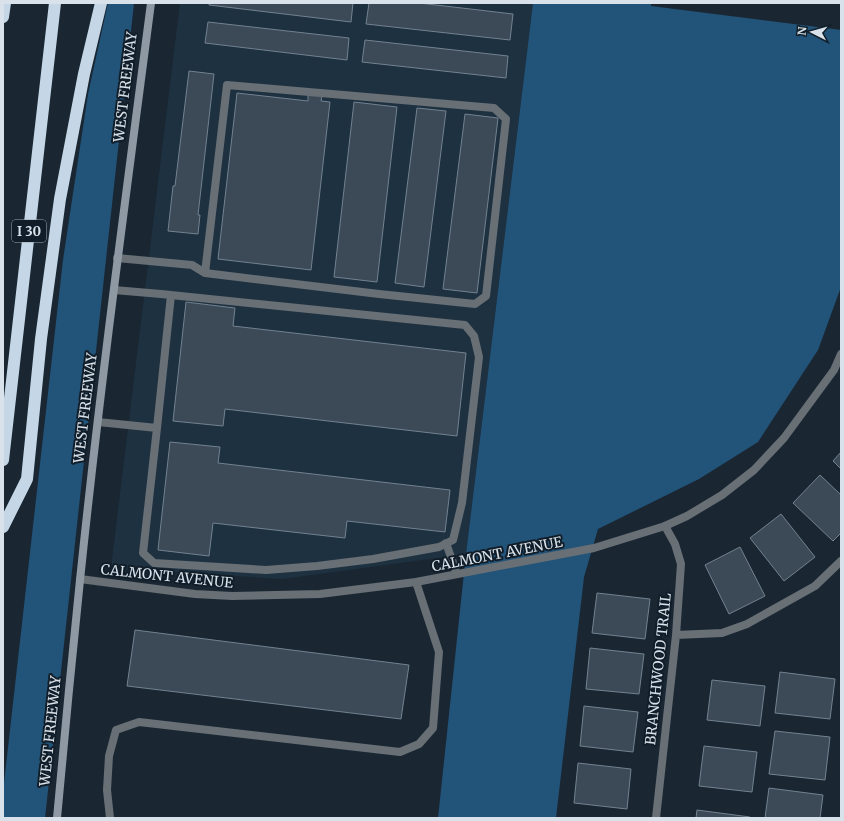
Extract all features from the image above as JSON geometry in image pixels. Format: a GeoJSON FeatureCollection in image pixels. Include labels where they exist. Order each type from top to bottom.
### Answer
{"type":"FeatureCollection","features":[{"type":"Feature","properties":{"kind":"highway"},"geometry":{"type":"LineString","coordinates":[[3,17],[5,3]]}},
{"type":"Feature","properties":{"kind":"highway","name":"I 30"},"geometry":{"type":"LineString","coordinates":[[3,460],[55,3]]}},
{"type":"Feature","properties":{"kind":"highway"},"geometry":{"type":"LineString","coordinates":[[3,527],[27,479],[41,339],[60,199],[84,74],[100,3]]}},
{"type":"Feature","properties":{"kind":"main road","name":"WEST FREEWAY"},"geometry":{"type":"LineString","coordinates":[[57,818],[80,579],[98,422],[117,258],[151,3]]}},
{"type":"Feature","properties":{"kind":"street"},"geometry":{"type":"LineString","coordinates":[[117,258],[192,265],[205,273],[475,304],[486,296],[506,119],[494,108],[227,85],[205,273]]}},
{"type":"Feature","properties":{"kind":"street"},"geometry":{"type":"LineString","coordinates":[[114,290],[170,295],[465,325],[474,336],[479,357],[462,503],[453,540],[439,547],[372,559],[273,570],[154,563],[143,553],[170,295]]}},
{"type":"Feature","properties":{"kind":"street","name":"CALMONT AVENUE"},"geometry":{"type":"LineString","coordinates":[[80,579],[195,594],[232,596],[320,594],[416,582],[594,548],[665,526],[687,516],[722,495],[754,470],[784,438],[837,371],[841,354]]}},
{"type":"Feature","properties":{"kind":"street"},"geometry":{"type":"LineString","coordinates":[[98,422],[157,428]]}},
{"type":"Feature","properties":{"kind":"street","name":"BRANCHWOOD TRAIL"},"geometry":{"type":"LineString","coordinates":[[656,818],[676,635],[681,564],[675,544],[665,526]]}},
{"type":"Feature","properties":{"kind":"street"},"geometry":{"type":"LineString","coordinates":[[446,543],[457,574]]}},
{"type":"Feature","properties":{"kind":"street"},"geometry":{"type":"LineString","coordinates":[[676,635],[722,633],[747,624],[815,586],[840,565]]}},
{"type":"Feature","properties":{"kind":"street"},"geometry":{"type":"LineString","coordinates":[[110,818],[107,790],[109,756],[116,730],[139,722],[400,752],[419,744],[433,728],[439,652],[416,582]]}},
{"type":"Feature","properties":{"kind":"shaded area"},"geometry":{"type":"Polygon","coordinates":[[[108,3],[134,3],[45,818],[3,818],[3,792],[63,260],[88,94],[108,3]]]}},
{"type":"Feature","properties":{"kind":"shaded area"},"geometry":{"type":"Polygon","coordinates":[[[180,3],[533,3],[466,554],[282,579],[111,568],[180,3]]]}},
{"type":"Feature","properties":{"kind":"shaded area"},"geometry":{"type":"Polygon","coordinates":[[[533,3],[651,3],[651,6],[841,30],[841,287],[818,350],[758,442],[699,479],[598,529],[584,577],[556,818],[438,818],[466,554],[533,3]]]}},
{"type":"Feature","properties":{"kind":"building"},"geometry":{"type":"Polygon","coordinates":[[[209,3],[353,3],[351,22],[209,5],[209,3]]]}},
{"type":"Feature","properties":{"kind":"building"},"geometry":{"type":"Polygon","coordinates":[[[369,3],[419,3],[513,14],[510,40],[366,24],[369,3]]]}},
{"type":"Feature","properties":{"kind":"building"},"geometry":{"type":"Polygon","coordinates":[[[208,22],[349,38],[347,60],[205,43],[208,22]]]}},
{"type":"Feature","properties":{"kind":"building"},"geometry":{"type":"Polygon","coordinates":[[[365,40],[508,56],[506,78],[362,62],[365,40]]]}},
{"type":"Feature","properties":{"kind":"building"},"geometry":{"type":"Polygon","coordinates":[[[189,71],[214,74],[198,215],[200,215],[198,234],[168,231],[189,71]]]}},
{"type":"Feature","properties":{"kind":"building"},"geometry":{"type":"Polygon","coordinates":[[[237,93],[308,101],[308,94],[322,96],[321,101],[330,102],[311,270],[218,259],[237,93]]]}},
{"type":"Feature","properties":{"kind":"building"},"geometry":{"type":"Polygon","coordinates":[[[354,102],[397,107],[377,282],[334,277],[354,102]]]}},
{"type":"Feature","properties":{"kind":"building"},"geometry":{"type":"Polygon","coordinates":[[[417,108],[446,111],[424,287],[395,283],[417,108]]]}},
{"type":"Feature","properties":{"kind":"building"},"geometry":{"type":"Polygon","coordinates":[[[465,114],[498,118],[477,293],[443,289],[465,114]]]}},
{"type":"Feature","properties":{"kind":"building"},"geometry":{"type":"Polygon","coordinates":[[[186,302],[235,308],[233,326],[466,353],[457,436],[225,409],[223,426],[173,421],[186,302]]]}},
{"type":"Feature","properties":{"kind":"building"},"geometry":{"type":"Polygon","coordinates":[[[170,442],[220,447],[218,463],[450,490],[445,532],[347,521],[345,538],[213,523],[209,556],[158,550],[170,442]]]}},
{"type":"Feature","properties":{"kind":"building"},"geometry":{"type":"Polygon","coordinates":[[[841,452],[841,469],[833,461],[841,452]]]}},
{"type":"Feature","properties":{"kind":"building"},"geometry":{"type":"Polygon","coordinates":[[[820,475],[841,495],[841,533],[833,541],[793,503],[820,475]]]}},
{"type":"Feature","properties":{"kind":"building"},"geometry":{"type":"Polygon","coordinates":[[[781,514],[815,557],[784,581],[750,538],[781,514]]]}},
{"type":"Feature","properties":{"kind":"building"},"geometry":{"type":"Polygon","coordinates":[[[740,547],[765,596],[729,614],[705,565],[740,547]]]}},
{"type":"Feature","properties":{"kind":"building"},"geometry":{"type":"Polygon","coordinates":[[[597,593],[650,599],[645,639],[592,633],[597,593]]]}},
{"type":"Feature","properties":{"kind":"building"},"geometry":{"type":"Polygon","coordinates":[[[135,630],[409,665],[401,719],[127,686],[135,630]]]}},
{"type":"Feature","properties":{"kind":"building"},"geometry":{"type":"Polygon","coordinates":[[[590,648],[644,654],[639,694],[586,689],[590,648]]]}},
{"type":"Feature","properties":{"kind":"building"},"geometry":{"type":"Polygon","coordinates":[[[780,672],[835,679],[830,719],[775,713],[780,672]]]}},
{"type":"Feature","properties":{"kind":"building"},"geometry":{"type":"Polygon","coordinates":[[[712,680],[765,686],[760,726],[707,720],[712,680]]]}},
{"type":"Feature","properties":{"kind":"building"},"geometry":{"type":"Polygon","coordinates":[[[584,706],[638,712],[633,752],[580,746],[584,706]]]}},
{"type":"Feature","properties":{"kind":"building"},"geometry":{"type":"Polygon","coordinates":[[[775,731],[830,737],[825,780],[769,774],[775,731]]]}},
{"type":"Feature","properties":{"kind":"building"},"geometry":{"type":"Polygon","coordinates":[[[704,746],[757,752],[752,792],[699,786],[704,746]]]}},
{"type":"Feature","properties":{"kind":"building"},"geometry":{"type":"Polygon","coordinates":[[[578,763],[631,769],[627,809],[574,803],[578,763]]]}},
{"type":"Feature","properties":{"kind":"building"},"geometry":{"type":"Polygon","coordinates":[[[769,788],[823,795],[820,818],[765,818],[769,788]]]}},
{"type":"Feature","properties":{"kind":"building"},"geometry":{"type":"Polygon","coordinates":[[[697,810],[750,817],[750,818],[696,818],[697,810]]]}}]}
